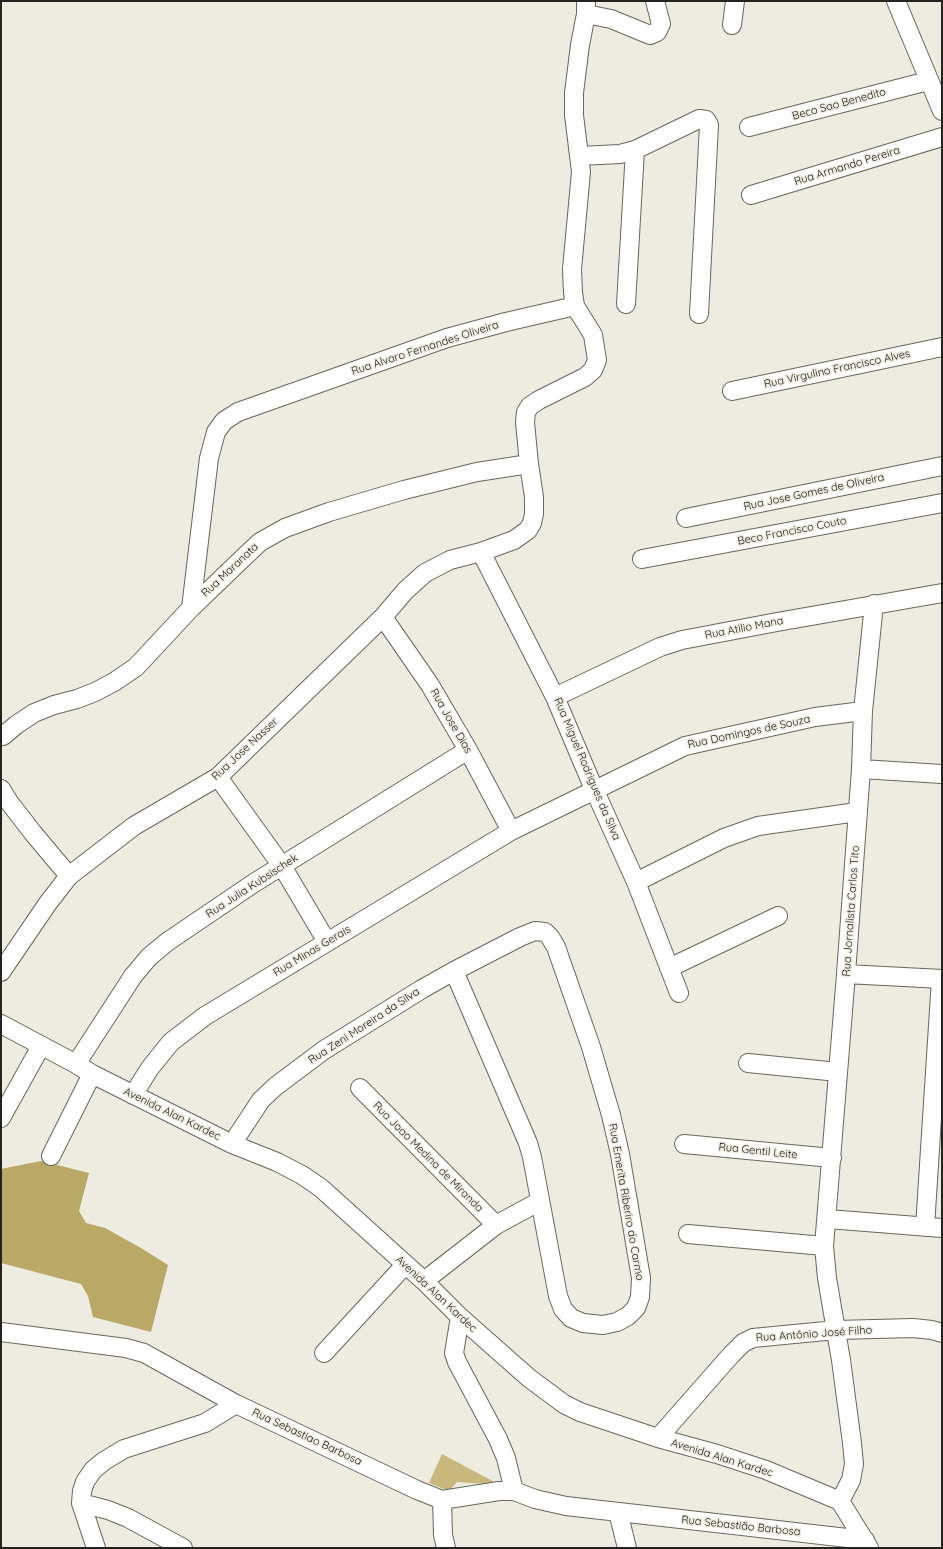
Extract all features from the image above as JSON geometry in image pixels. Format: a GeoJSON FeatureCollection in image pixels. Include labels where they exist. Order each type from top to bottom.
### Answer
{"type":"FeatureCollection","features":[{"type":"Feature","properties":{"kind":"street"},"geometry":{"type":"LineString","coordinates":[[481,552],[514,540],[528,530],[532,523],[534,514],[534,497],[525,422],[526,412],[530,406],[584,377],[593,370],[597,360],[593,335],[575,306],[572,269],[581,172],[574,115],[574,94],[586,7],[650,35],[657,32],[661,24],[655,1]]}},
{"type":"Feature","properties":{"kind":"street"},"geometry":{"type":"LineString","coordinates":[[732,25],[735,1]]}},
{"type":"Feature","properties":{"kind":"street"},"geometry":{"type":"LineString","coordinates":[[896,1],[942,111]]}},
{"type":"Feature","properties":{"kind":"street","name":"Beco Sao Benedito"},"geometry":{"type":"LineString","coordinates":[[749,127],[928,80]]}},
{"type":"Feature","properties":{"kind":"street"},"geometry":{"type":"LineString","coordinates":[[580,156],[620,154],[635,150],[699,119],[706,120],[709,125],[699,314]]}},
{"type":"Feature","properties":{"kind":"street","name":"Rua Armando Pereira"},"geometry":{"type":"LineString","coordinates":[[751,195],[942,137]]}},
{"type":"Feature","properties":{"kind":"street"},"geometry":{"type":"LineString","coordinates":[[626,304],[635,150]]}},
{"type":"Feature","properties":{"kind":"street","name":"Rua Alvaro Fernandes Oliveira"},"geometry":{"type":"LineString","coordinates":[[191,608],[209,458],[216,432],[224,421],[238,412],[447,338],[506,322],[575,306]]}},
{"type":"Feature","properties":{"kind":"street","name":"Rua Virgulino Francisco Alves"},"geometry":{"type":"LineString","coordinates":[[732,391],[942,347]]}},
{"type":"Feature","properties":{"kind":"street","name":"Rua Maranata"},"geometry":{"type":"LineString","coordinates":[[2,736],[34,713],[95,692],[114,682],[136,667],[191,608],[260,542],[285,528],[329,512],[404,490],[477,472],[529,464]]}},
{"type":"Feature","properties":{"kind":"street","name":"Rua Jose Gomes de Oliveira"},"geometry":{"type":"LineString","coordinates":[[686,518],[942,466]]}},
{"type":"Feature","properties":{"kind":"street","name":"Beco Francisco Couto"},"geometry":{"type":"LineString","coordinates":[[642,559],[942,503]]}},
{"type":"Feature","properties":{"kind":"street","name":"Rua Jose Nasser"},"geometry":{"type":"LineString","coordinates":[[1,972],[48,903],[69,876],[134,826],[218,777],[383,617],[405,591],[425,573],[450,560],[481,552]]}},
{"type":"Feature","properties":{"kind":"street","name":"Rua Miguel Rodrigues da Silva"},"geometry":{"type":"LineString","coordinates":[[481,552],[556,697],[594,789],[636,882],[679,993]]}},
{"type":"Feature","properties":{"kind":"street","name":"Rua Atilio Mana"},"geometry":{"type":"LineString","coordinates":[[556,697],[660,647],[682,640],[874,604],[942,593]]}},
{"type":"Feature","properties":{"kind":"street","name":"Rua Jornalista Carlos Tito"},"geometry":{"type":"LineString","coordinates":[[840,1501],[851,1480],[854,1464],[842,1360],[827,1278],[824,1246],[828,1219],[846,974],[863,711],[874,604]]}},
{"type":"Feature","properties":{"kind":"street","name":"Rua Jose Dias"},"geometry":{"type":"LineString","coordinates":[[383,617],[430,685],[468,750],[511,831]]}},
{"type":"Feature","properties":{"kind":"street","name":"Rua Domingos de Souza"},"geometry":{"type":"LineString","coordinates":[[511,831],[684,746],[815,717],[863,711]]}},
{"type":"Feature","properties":{"kind":"street","name":"Rua Julia Kubsischek"},"geometry":{"type":"LineString","coordinates":[[76,1064],[132,976],[149,957],[241,891],[468,750]]}},
{"type":"Feature","properties":{"kind":"street"},"geometry":{"type":"LineString","coordinates":[[860,769],[942,774]]}},
{"type":"Feature","properties":{"kind":"street"},"geometry":{"type":"LineString","coordinates":[[218,777],[282,866],[327,942]]}},
{"type":"Feature","properties":{"kind":"street"},"geometry":{"type":"LineString","coordinates":[[1,789],[33,833],[69,876]]}},
{"type":"Feature","properties":{"kind":"street"},"geometry":{"type":"LineString","coordinates":[[636,882],[724,838],[758,826],[857,812]]}},
{"type":"Feature","properties":{"kind":"street","name":"Rua Minas Gerais"},"geometry":{"type":"LineString","coordinates":[[133,1094],[150,1068],[171,1042],[205,1016],[511,831]]}},
{"type":"Feature","properties":{"kind":"street"},"geometry":{"type":"LineString","coordinates":[[669,968],[778,916]]}},
{"type":"Feature","properties":{"kind":"street","name":"Rua Emerita Riberiro do Carmo"},"geometry":{"type":"LineString","coordinates":[[454,971],[528,1142],[558,1296],[563,1309],[571,1318],[583,1323],[603,1325],[617,1322],[628,1316],[636,1308],[640,1297],[641,1278],[620,1154],[611,1115],[591,1047],[556,947],[545,932],[535,931],[520,937]]}},
{"type":"Feature","properties":{"kind":"street","name":"Rua Zeni Moreira da Silva"},"geometry":{"type":"LineString","coordinates":[[232,1144],[261,1100],[276,1086],[324,1050],[422,989],[520,937]]}},
{"type":"Feature","properties":{"kind":"street"},"geometry":{"type":"LineString","coordinates":[[828,1219],[934,1227],[941,979],[846,974]]}},
{"type":"Feature","properties":{"kind":"street","name":"Avenida Alan Kardec"},"geometry":{"type":"LineString","coordinates":[[1,1024],[92,1074],[232,1144],[277,1162],[302,1175],[321,1188],[424,1281],[460,1318],[529,1378],[564,1404],[580,1412],[658,1438],[717,1454],[766,1470],[840,1501]]}},
{"type":"Feature","properties":{"kind":"street"},"geometry":{"type":"LineString","coordinates":[[1,1118],[41,1046]]}},
{"type":"Feature","properties":{"kind":"street"},"geometry":{"type":"LineString","coordinates":[[748,1063],[838,1072]]}},
{"type":"Feature","properties":{"kind":"street"},"geometry":{"type":"LineString","coordinates":[[51,1156],[92,1074]]}},
{"type":"Feature","properties":{"kind":"street","name":"Rua Joao Medina de Miranda"},"geometry":{"type":"LineString","coordinates":[[360,1088],[496,1226]]}},
{"type":"Feature","properties":{"kind":"street","name":"Rua Gentil Leite"},"geometry":{"type":"LineString","coordinates":[[684,1144],[832,1158]]}},
{"type":"Feature","properties":{"kind":"street"},"geometry":{"type":"LineString","coordinates":[[424,1281],[496,1226],[540,1201]]}},
{"type":"Feature","properties":{"kind":"street"},"geometry":{"type":"LineString","coordinates":[[688,1234],[824,1246]]}},
{"type":"Feature","properties":{"kind":"street"},"geometry":{"type":"LineString","coordinates":[[324,1353],[405,1265]]}},
{"type":"Feature","properties":{"kind":"street"},"geometry":{"type":"LineString","coordinates":[[460,1318],[454,1353],[457,1362],[498,1439],[506,1458],[514,1491]]}},
{"type":"Feature","properties":{"kind":"street","name":"Rua Antônio José Filho"},"geometry":{"type":"LineString","coordinates":[[658,1438],[731,1355],[748,1340],[753,1338],[836,1330],[913,1328],[932,1330],[942,1333]]}},
{"type":"Feature","properties":{"kind":"street","name":"Rua Sebastiao Barbosa"},"geometry":{"type":"LineString","coordinates":[[1,1332],[126,1348],[144,1353],[236,1404],[417,1490],[442,1500]]}},
{"type":"Feature","properties":{"kind":"street"},"geometry":{"type":"LineString","coordinates":[[96,1548],[81,1497],[85,1482],[92,1470],[124,1449],[205,1423],[236,1404]]}},
{"type":"Feature","properties":{"kind":"street"},"geometry":{"type":"LineString","coordinates":[[446,1548],[443,1535],[442,1500],[499,1491],[514,1491],[535,1499],[566,1506],[618,1512],[627,1548]]}},
{"type":"Feature","properties":{"kind":"street"},"geometry":{"type":"LineString","coordinates":[[81,1497],[128,1518],[183,1548]]}},
{"type":"Feature","properties":{"kind":"street"},"geometry":{"type":"LineString","coordinates":[[840,1501],[867,1544]]}},
{"type":"Feature","properties":{"kind":"street","name":"Rua Sebastião Barbosa"},"geometry":{"type":"LineString","coordinates":[[618,1512],[867,1544]]}},
{"type":"Feature","properties":{"kind":"shaded area"},"geometry":{"type":"Polygon","coordinates":[[[41,1161],[89,1173],[79,1211],[86,1223],[105,1228],[168,1265],[151,1332],[93,1317],[88,1296],[81,1284],[1,1263],[1,1169],[41,1161]]]}},
{"type":"Feature","properties":{"kind":"shaded area"},"geometry":{"type":"Polygon","coordinates":[[[442,1454],[500,1485],[457,1482],[449,1491],[429,1483],[442,1454]]]}}]}
